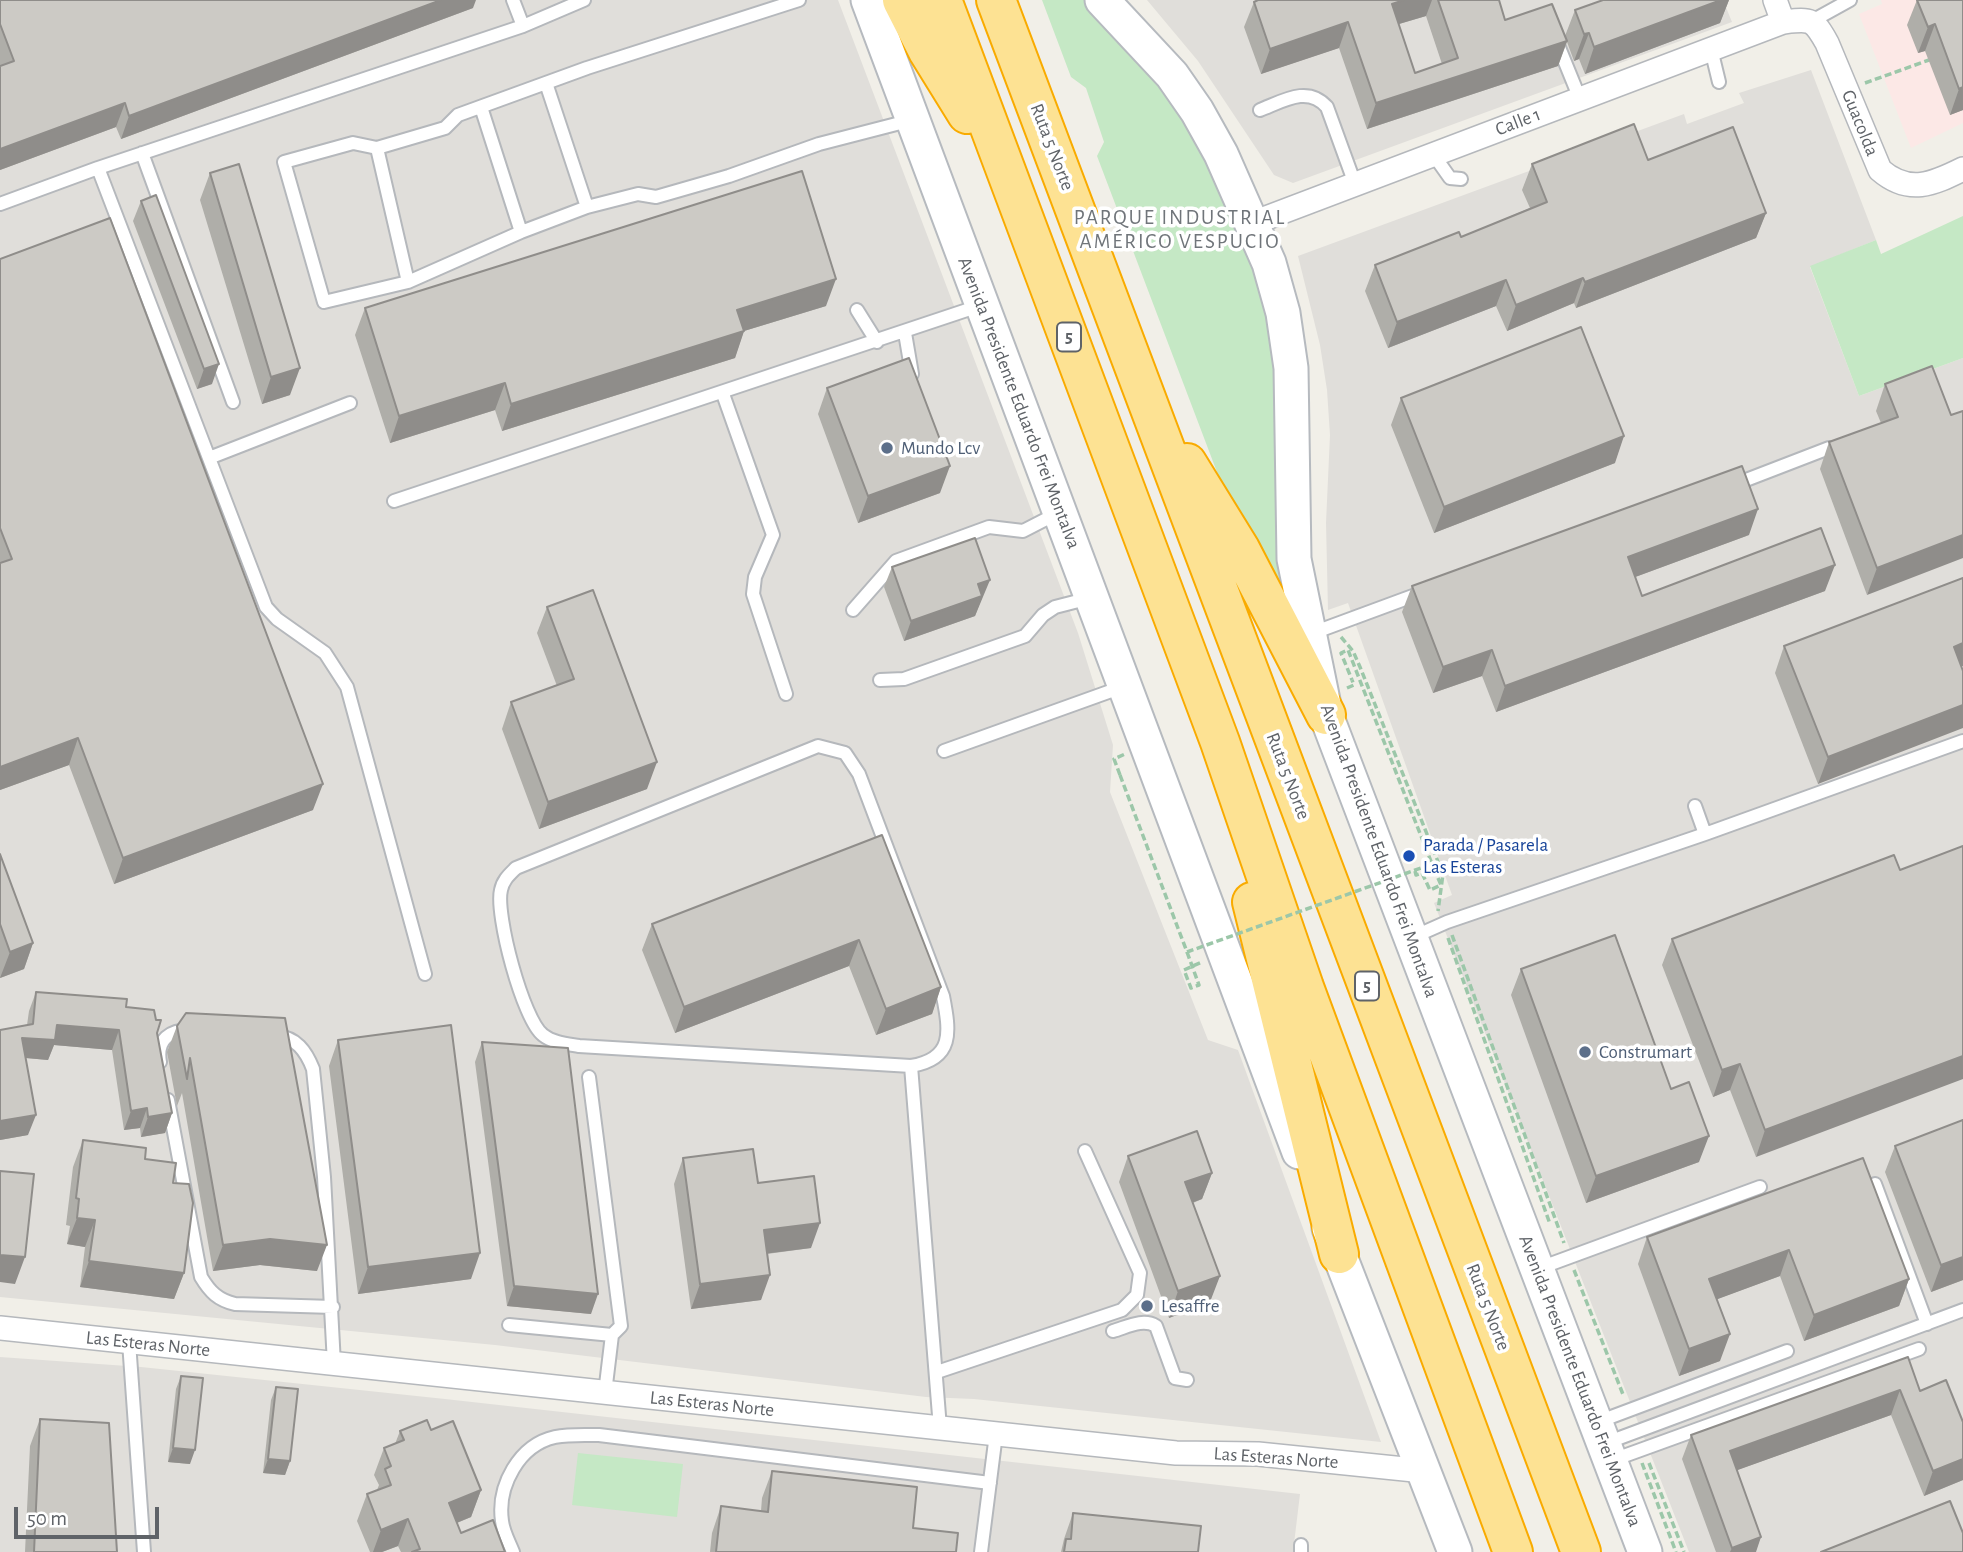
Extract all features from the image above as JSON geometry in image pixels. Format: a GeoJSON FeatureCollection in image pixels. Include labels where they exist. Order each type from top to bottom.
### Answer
{"type":"FeatureCollection","features":[{"type":"Feature","properties":{"kind":"highway"},"geometry":{"type":"LineString","coordinates":[[902,0],[940,72],[1006,171]]}},
{"type":"Feature","properties":{"kind":"highway","name":"5"},"geometry":{"type":"LineString","coordinates":[[942,0],[1220,742],[1304,987],[1514,1552]]}},
{"type":"Feature","properties":{"kind":"highway","name":"Ruta 5 Norte"},"geometry":{"type":"LineString","coordinates":[[996,0],[1581,1552]]}},
{"type":"Feature","properties":{"kind":"highway"},"geometry":{"type":"LineString","coordinates":[[1154,420],[1206,490],[1336,702]]}},
{"type":"Feature","properties":{"kind":"highway"},"geometry":{"type":"LineString","coordinates":[[1220,742],[1265,961],[1339,1254]]}},
{"type":"Feature","properties":{"kind":"main road","name":"Avenida Presidente Eduardo Frei Montalva"},"geometry":{"type":"LineString","coordinates":[[868,0],[1059,513],[1452,1550]]}},
{"type":"Feature","properties":{"kind":"main road","name":"Avenida Presidente Eduardo Frei Montalva"},"geometry":{"type":"LineString","coordinates":[[1102,0],[1185,92],[1221,153],[1253,223],[1277,289],[1292,368],[1292,533],[1336,702],[1411,938],[1557,1262],[1618,1445],[1645,1552]]}},
{"type":"Feature","properties":{"kind":"street"},"geometry":{"type":"LineString","coordinates":[[1775,0],[1783,22],[1812,21]]}},
{"type":"Feature","properties":{"kind":"street","name":"Guacolda"},"geometry":{"type":"LineString","coordinates":[[1812,21],[1827,43],[1874,161],[1888,177],[1906,186],[1925,186],[1963,169]]}},
{"type":"Feature","properties":{"kind":"street","name":"Calle 1"},"geometry":{"type":"LineString","coordinates":[[1253,223],[1783,22]]}},
{"type":"Feature","properties":{"kind":"street","name":"Las Esteras Norte"},"geometry":{"type":"LineString","coordinates":[[0,1328],[1176,1454],[1258,1454],[1424,1471]]}},
{"type":"Feature","properties":{"kind":"lane"},"geometry":{"type":"LineString","coordinates":[[513,0],[523,26]]}},
{"type":"Feature","properties":{"kind":"lane"},"geometry":{"type":"LineString","coordinates":[[0,204],[142,153],[523,26],[584,0]]}},
{"type":"Feature","properties":{"kind":"lane"},"geometry":{"type":"LineString","coordinates":[[799,0],[546,83],[458,115],[445,128],[377,148],[354,143],[284,162],[324,302],[408,282],[521,232],[587,207],[638,194],[656,197],[729,176],[868,129],[913,120]]}},
{"type":"Feature","properties":{"kind":"lane"},"geometry":{"type":"LineString","coordinates":[[1812,21],[1850,0]]}},
{"type":"Feature","properties":{"kind":"lane"},"geometry":{"type":"LineString","coordinates":[[1551,25],[1580,99]]}},
{"type":"Feature","properties":{"kind":"lane"},"geometry":{"type":"LineString","coordinates":[[1711,50],[1718,82]]}},
{"type":"Feature","properties":{"kind":"lane"},"geometry":{"type":"LineString","coordinates":[[546,83],[587,207]]}},
{"type":"Feature","properties":{"kind":"lane"},"geometry":{"type":"LineString","coordinates":[[1260,110],[1297,96],[1311,94],[1320,98],[1327,107],[1355,184]]}},
{"type":"Feature","properties":{"kind":"lane"},"geometry":{"type":"LineString","coordinates":[[481,107],[521,232]]}},
{"type":"Feature","properties":{"kind":"lane"},"geometry":{"type":"LineString","coordinates":[[377,148],[408,282]]}},
{"type":"Feature","properties":{"kind":"lane"},"geometry":{"type":"LineString","coordinates":[[142,153],[233,402]]}},
{"type":"Feature","properties":{"kind":"lane"},"geometry":{"type":"LineString","coordinates":[[1433,155],[1450,178],[1461,179]]}},
{"type":"Feature","properties":{"kind":"lane"},"geometry":{"type":"LineString","coordinates":[[98,168],[266,607],[277,619],[325,653],[347,687],[425,974]]}},
{"type":"Feature","properties":{"kind":"lane"},"geometry":{"type":"LineString","coordinates":[[394,501],[723,394],[982,305]]}},
{"type":"Feature","properties":{"kind":"lane"},"geometry":{"type":"LineString","coordinates":[[857,310],[877,342]]}},
{"type":"Feature","properties":{"kind":"lane"},"geometry":{"type":"LineString","coordinates":[[905,333],[917,393]]}},
{"type":"Feature","properties":{"kind":"lane"},"geometry":{"type":"LineString","coordinates":[[723,394],[773,535],[755,577],[752,594],[786,694]]}},
{"type":"Feature","properties":{"kind":"lane"},"geometry":{"type":"LineString","coordinates":[[209,458],[351,403]]}},
{"type":"Feature","properties":{"kind":"lane"},"geometry":{"type":"LineString","coordinates":[[1719,489],[1829,449]]}},
{"type":"Feature","properties":{"kind":"lane"},"geometry":{"type":"LineString","coordinates":[[853,610],[896,561],[989,527],[1024,531],[1059,513]]}},
{"type":"Feature","properties":{"kind":"lane"},"geometry":{"type":"LineString","coordinates":[[1318,630],[1434,589]]}},
{"type":"Feature","properties":{"kind":"lane"},"geometry":{"type":"LineString","coordinates":[[880,680],[904,679],[1025,636],[1042,615],[1055,607],[1091,597]]}},
{"type":"Feature","properties":{"kind":"lane"},"geometry":{"type":"LineString","coordinates":[[944,751],[1125,686]]}},
{"type":"Feature","properties":{"kind":"lane"},"geometry":{"type":"LineString","coordinates":[[1411,938],[1445,923],[1706,834],[1963,741]]}},
{"type":"Feature","properties":{"kind":"lane"},"geometry":{"type":"LineString","coordinates":[[809,748],[837,749],[856,766],[943,996],[948,1024],[944,1050],[931,1063],[911,1066],[559,1043],[542,1035],[528,1016],[499,912],[504,880],[516,868],[809,748]]}},
{"type":"Feature","properties":{"kind":"lane"},"geometry":{"type":"LineString","coordinates":[[1695,806],[1706,834]]}},
{"type":"Feature","properties":{"kind":"lane"},"geometry":{"type":"LineString","coordinates":[[205,1031],[175,1030],[164,1038],[158,1051],[201,1277],[210,1292],[222,1301],[235,1304],[332,1307]]}},
{"type":"Feature","properties":{"kind":"lane"},"geometry":{"type":"LineString","coordinates":[[257,1034],[283,1036],[296,1042],[308,1056],[313,1069],[324,1177],[334,1364]]}},
{"type":"Feature","properties":{"kind":"lane"},"geometry":{"type":"LineString","coordinates":[[911,1066],[940,1428]]}},
{"type":"Feature","properties":{"kind":"lane"},"geometry":{"type":"LineString","coordinates":[[589,1077],[621,1326],[612,1335],[605,1392]]}},
{"type":"Feature","properties":{"kind":"lane"},"geometry":{"type":"LineString","coordinates":[[937,1372],[1122,1310],[1137,1295],[1140,1273],[1085,1151]]}},
{"type":"Feature","properties":{"kind":"lane"},"geometry":{"type":"LineString","coordinates":[[1875,1184],[1927,1324]]}},
{"type":"Feature","properties":{"kind":"lane"},"geometry":{"type":"LineString","coordinates":[[1557,1262],[1760,1187]]}},
{"type":"Feature","properties":{"kind":"lane"},"geometry":{"type":"LineString","coordinates":[[1618,1445],[1963,1310]]}},
{"type":"Feature","properties":{"kind":"lane"},"geometry":{"type":"LineString","coordinates":[[1113,1331],[1140,1322],[1151,1322],[1156,1326],[1175,1378],[1187,1380]]}},
{"type":"Feature","properties":{"kind":"lane"},"geometry":{"type":"LineString","coordinates":[[509,1325],[612,1335]]}},
{"type":"Feature","properties":{"kind":"lane"},"geometry":{"type":"LineString","coordinates":[[129,1342],[144,1552]]}},
{"type":"Feature","properties":{"kind":"lane"},"geometry":{"type":"LineString","coordinates":[[1618,1445],[1919,1349]]}},
{"type":"Feature","properties":{"kind":"lane"},"geometry":{"type":"LineString","coordinates":[[1618,1445],[1629,1410],[1787,1351]]}},
{"type":"Feature","properties":{"kind":"lane"},"geometry":{"type":"LineString","coordinates":[[981,1552],[996,1434]]}},
{"type":"Feature","properties":{"kind":"lane"},"geometry":{"type":"LineString","coordinates":[[513,1552],[502,1523],[502,1504],[508,1477],[519,1459],[535,1445],[554,1438],[599,1435],[990,1483]]}},
{"type":"Feature","properties":{"kind":"path"},"geometry":{"type":"LineString","coordinates":[[1847,90],[1928,60]]}},
{"type":"Feature","properties":{"kind":"path"},"geometry":{"type":"LineString","coordinates":[[1318,630],[1357,659],[1443,874],[1437,905],[1557,1262],[1629,1410]]}},
{"type":"Feature","properties":{"kind":"path"},"geometry":{"type":"LineString","coordinates":[[1336,702],[1354,685],[1341,653],[1348,650],[1441,885],[1430,890],[1422,873]]}},
{"type":"Feature","properties":{"kind":"path"},"geometry":{"type":"LineString","coordinates":[[1134,751],[1114,759],[1187,952],[1191,963],[1195,974],[1199,985],[1191,988],[1184,970],[1192,966],[1210,959]]}},
{"type":"Feature","properties":{"kind":"path"},"geometry":{"type":"LineString","coordinates":[[1187,952],[1432,864]]}},
{"type":"Feature","properties":{"kind":"path"},"geometry":{"type":"LineString","coordinates":[[1557,1262],[1587,1323]]}},
{"type":"Feature","properties":{"kind":"path"},"geometry":{"type":"LineString","coordinates":[[1618,1445],[1676,1552]]}},
{"type":"Feature","properties":{"kind":"path"},"geometry":{"type":"LineString","coordinates":[[1618,1445],[1684,1552]]}},
{"type":"Feature","properties":{"kind":"shaded area"},"geometry":{"type":"Polygon","coordinates":[[[0,0],[838,0],[1078,633],[1113,745],[1110,792],[1208,1040],[1238,1050],[1381,1442],[974,1399],[926,1397],[495,1345],[0,1297],[0,0]]]}},
{"type":"Feature","properties":{"kind":"shaded area"},"geometry":{"type":"Polygon","coordinates":[[[1147,0],[1723,0],[1732,22],[1293,183],[1274,175],[1198,61],[1147,0]]]}},
{"type":"Feature","properties":{"kind":"shaded area"},"geometry":{"type":"Polygon","coordinates":[[[1881,0],[1963,0],[1963,123],[1911,148],[1859,14],[1882,4],[1881,0]]]}},
{"type":"Feature","properties":{"kind":"shaded area"},"geometry":{"type":"Polygon","coordinates":[[[1811,70],[1876,240],[1810,267],[1859,396],[1963,358],[1963,1552],[1689,1552],[1434,903],[1452,895],[1348,603],[1328,610],[1326,523],[1330,435],[1327,390],[1320,345],[1298,256],[1684,114],[1687,124],[1744,103],[1739,93],[1811,70]]]}},
{"type":"Feature","properties":{"kind":"shaded area"},"geometry":{"type":"Polygon","coordinates":[[[0,1357],[141,1367],[445,1399],[1300,1494],[1293,1552],[0,1552],[0,1357]]]}},
{"type":"Feature","properties":{"kind":"green space"},"geometry":{"type":"Polygon","coordinates":[[[1042,0],[1089,0],[1186,119],[1249,254],[1275,330],[1282,415],[1275,508],[1281,583],[1243,528],[1220,480],[1097,156],[1104,142],[1086,88],[1071,77],[1042,0]]]}},
{"type":"Feature","properties":{"kind":"green space"},"geometry":{"type":"Polygon","coordinates":[[[1963,216],[1963,358],[1859,396],[1810,266],[1876,240],[1881,254],[1963,216]]]}},
{"type":"Feature","properties":{"kind":"green space"},"geometry":{"type":"Polygon","coordinates":[[[578,1453],[683,1464],[677,1517],[572,1505],[578,1453]]]}},
{"type":"Feature","properties":{"kind":"building"},"geometry":{"type":"Polygon","coordinates":[[[0,0],[441,0],[129,116],[125,103],[0,149],[0,66],[14,61],[0,24],[0,0]]]}},
{"type":"Feature","properties":{"kind":"building"},"geometry":{"type":"Polygon","coordinates":[[[1404,0],[1392,4],[1415,73],[1458,58],[1438,0],[1499,0],[1505,20],[1552,4],[1567,41],[1376,103],[1348,22],[1270,49],[1254,2],[1404,0]]]}},
{"type":"Feature","properties":{"kind":"building"},"geometry":{"type":"Polygon","coordinates":[[[1603,0],[1721,0],[1594,47],[1589,33],[1584,34],[1575,10],[1603,0]]]}},
{"type":"Feature","properties":{"kind":"building"},"geometry":{"type":"Polygon","coordinates":[[[1917,0],[1963,0],[1963,87],[1959,89],[1935,24],[1928,27],[1917,0]]]}},
{"type":"Feature","properties":{"kind":"building"},"geometry":{"type":"Polygon","coordinates":[[[1634,124],[1648,160],[1733,127],[1766,213],[1585,282],[1583,278],[1516,305],[1506,280],[1397,322],[1375,265],[1459,232],[1461,237],[1547,202],[1532,164],[1634,124]]]}},
{"type":"Feature","properties":{"kind":"building"},"geometry":{"type":"Polygon","coordinates":[[[239,164],[300,368],[271,377],[210,173],[239,164]]]}},
{"type":"Feature","properties":{"kind":"building"},"geometry":{"type":"Polygon","coordinates":[[[802,171],[836,279],[737,310],[744,331],[511,404],[505,383],[399,416],[365,308],[802,171]]]}},
{"type":"Feature","properties":{"kind":"building"},"geometry":{"type":"Polygon","coordinates":[[[156,195],[219,364],[204,369],[141,201],[156,195]]]}},
{"type":"Feature","properties":{"kind":"building"},"geometry":{"type":"Polygon","coordinates":[[[110,218],[323,784],[123,858],[78,738],[0,767],[0,563],[12,559],[0,528],[0,259],[110,218]]]}},
{"type":"Feature","properties":{"kind":"building"},"geometry":{"type":"Polygon","coordinates":[[[1581,327],[1624,436],[1444,507],[1401,398],[1581,327]]]}},
{"type":"Feature","properties":{"kind":"building"},"geometry":{"type":"Polygon","coordinates":[[[909,358],[950,466],[868,496],[827,388],[909,358]]]}},
{"type":"Feature","properties":{"kind":"building"},"geometry":{"type":"Polygon","coordinates":[[[1932,366],[1951,415],[1963,411],[1963,535],[1877,568],[1829,442],[1898,417],[1885,384],[1932,366]]]}},
{"type":"Feature","properties":{"kind":"building"},"geometry":{"type":"Polygon","coordinates":[[[1742,466],[1758,509],[1628,557],[1642,596],[1821,528],[1835,565],[1505,686],[1492,650],[1443,667],[1412,586],[1742,466]]]}},
{"type":"Feature","properties":{"kind":"building"},"geometry":{"type":"Polygon","coordinates":[[[975,538],[990,580],[978,584],[982,596],[911,621],[892,567],[975,538]]]}},
{"type":"Feature","properties":{"kind":"building"},"geometry":{"type":"Polygon","coordinates":[[[1963,578],[1963,643],[1954,647],[1963,671],[1963,705],[1828,757],[1784,646],[1963,578]]]}},
{"type":"Feature","properties":{"kind":"building"},"geometry":{"type":"Polygon","coordinates":[[[593,590],[657,762],[548,802],[511,702],[574,679],[547,607],[593,590]]]}},
{"type":"Feature","properties":{"kind":"building"},"geometry":{"type":"Polygon","coordinates":[[[882,835],[941,987],[886,1009],[859,940],[684,1007],[652,924],[882,835]]]}},
{"type":"Feature","properties":{"kind":"building"},"geometry":{"type":"Polygon","coordinates":[[[1963,846],[1963,1056],[1765,1130],[1740,1064],[1722,1070],[1672,939],[1894,855],[1900,870],[1963,846]]]}},
{"type":"Feature","properties":{"kind":"building"},"geometry":{"type":"Polygon","coordinates":[[[0,854],[33,943],[10,952],[0,924],[0,854]]]}},
{"type":"Feature","properties":{"kind":"building","name":"Construmart"},"geometry":{"type":"Polygon","coordinates":[[[1615,935],[1671,1089],[1689,1082],[1709,1136],[1596,1176],[1521,969],[1615,935]]]}},
{"type":"Feature","properties":{"kind":"building"},"geometry":{"type":"Polygon","coordinates":[[[36,992],[127,999],[126,1007],[154,1010],[156,1020],[161,1020],[157,1033],[172,1113],[148,1117],[147,1108],[131,1111],[119,1030],[57,1025],[55,1040],[22,1038],[36,1115],[0,1121],[0,1030],[33,1024],[36,992]]]}},
{"type":"Feature","properties":{"kind":"building"},"geometry":{"type":"Polygon","coordinates":[[[186,1013],[285,1018],[327,1245],[270,1239],[223,1245],[190,1058],[187,1079],[177,1026],[186,1013]]]}},
{"type":"Feature","properties":{"kind":"building"},"geometry":{"type":"Polygon","coordinates":[[[451,1025],[480,1253],[368,1267],[338,1040],[451,1025]]]}},
{"type":"Feature","properties":{"kind":"building"},"geometry":{"type":"Polygon","coordinates":[[[482,1042],[568,1048],[598,1294],[514,1286],[482,1042]]]}},
{"type":"Feature","properties":{"kind":"building"},"geometry":{"type":"Polygon","coordinates":[[[1963,1120],[1963,1257],[1941,1265],[1895,1146],[1963,1120]]]}},
{"type":"Feature","properties":{"kind":"building"},"geometry":{"type":"Polygon","coordinates":[[[1197,1131],[1212,1173],[1185,1182],[1220,1276],[1178,1291],[1128,1156],[1197,1131]]]}},
{"type":"Feature","properties":{"kind":"building"},"geometry":{"type":"Polygon","coordinates":[[[83,1140],[146,1148],[145,1159],[176,1163],[173,1183],[189,1184],[193,1203],[184,1273],[89,1261],[95,1220],[77,1218],[79,1199],[76,1198],[83,1140]]]}},
{"type":"Feature","properties":{"kind":"building"},"geometry":{"type":"Polygon","coordinates":[[[753,1149],[758,1183],[814,1176],[820,1223],[764,1230],[770,1275],[700,1284],[683,1158],[753,1149]]]}},
{"type":"Feature","properties":{"kind":"building"},"geometry":{"type":"Polygon","coordinates":[[[1863,1158],[1909,1279],[1814,1315],[1789,1250],[1709,1279],[1730,1334],[1689,1349],[1647,1237],[1863,1158]]]}},
{"type":"Feature","properties":{"kind":"building"},"geometry":{"type":"Polygon","coordinates":[[[0,1171],[34,1174],[25,1257],[0,1255],[0,1171]]]}},
{"type":"Feature","properties":{"kind":"building"},"geometry":{"type":"Polygon","coordinates":[[[1908,1357],[1920,1391],[1946,1380],[1963,1422],[1963,1459],[1933,1471],[1900,1390],[1730,1451],[1761,1537],[1732,1548],[1691,1435],[1908,1357]]]}},
{"type":"Feature","properties":{"kind":"building"},"geometry":{"type":"Polygon","coordinates":[[[181,1376],[203,1378],[195,1450],[173,1448],[181,1376]]]}},
{"type":"Feature","properties":{"kind":"building"},"geometry":{"type":"Polygon","coordinates":[[[276,1387],[298,1389],[290,1461],[268,1459],[276,1387]]]}},
{"type":"Feature","properties":{"kind":"building"},"geometry":{"type":"Polygon","coordinates":[[[40,1419],[109,1423],[117,1552],[34,1552],[40,1419]]]}},
{"type":"Feature","properties":{"kind":"building"},"geometry":{"type":"Polygon","coordinates":[[[427,1420],[431,1430],[453,1421],[481,1490],[449,1503],[461,1533],[493,1520],[505,1552],[412,1552],[420,1549],[408,1519],[381,1530],[367,1494],[391,1485],[385,1469],[391,1466],[384,1448],[404,1440],[400,1431],[427,1420]]]}},
{"type":"Feature","properties":{"kind":"building"},"geometry":{"type":"Polygon","coordinates":[[[772,1471],[917,1487],[913,1528],[958,1533],[956,1552],[716,1552],[721,1506],[768,1512],[772,1471]]]}},
{"type":"Feature","properties":{"kind":"building"},"geometry":{"type":"Polygon","coordinates":[[[1950,1501],[1963,1533],[1963,1552],[1821,1552],[1950,1501]]]}},
{"type":"Feature","properties":{"kind":"building"},"geometry":{"type":"Polygon","coordinates":[[[1073,1513],[1201,1526],[1198,1552],[1064,1552],[1066,1539],[1071,1539],[1073,1513]]]}},
{"type":"Feature","properties":{"kind":"place","name":"Mundo Lcv"},"geometry":{"type":"Point","coordinates":[887,448]}},
{"type":"Feature","properties":{"kind":"place","name":"Parada / Pasarela Las Esteras"},"geometry":{"type":"Point","coordinates":[1409,856]}},
{"type":"Feature","properties":{"kind":"place","name":"Construmart"},"geometry":{"type":"Point","coordinates":[1585,1052]}},
{"type":"Feature","properties":{"kind":"place","name":"Lesaffre"},"geometry":{"type":"Point","coordinates":[1147,1306]}},
{"type":"Feature","properties":{"kind":"district","name":"PARQUE INDUSTRIAL AMÉRICO VESPUCIO"},"geometry":{"type":"Point","coordinates":[1180,230]}}]}
